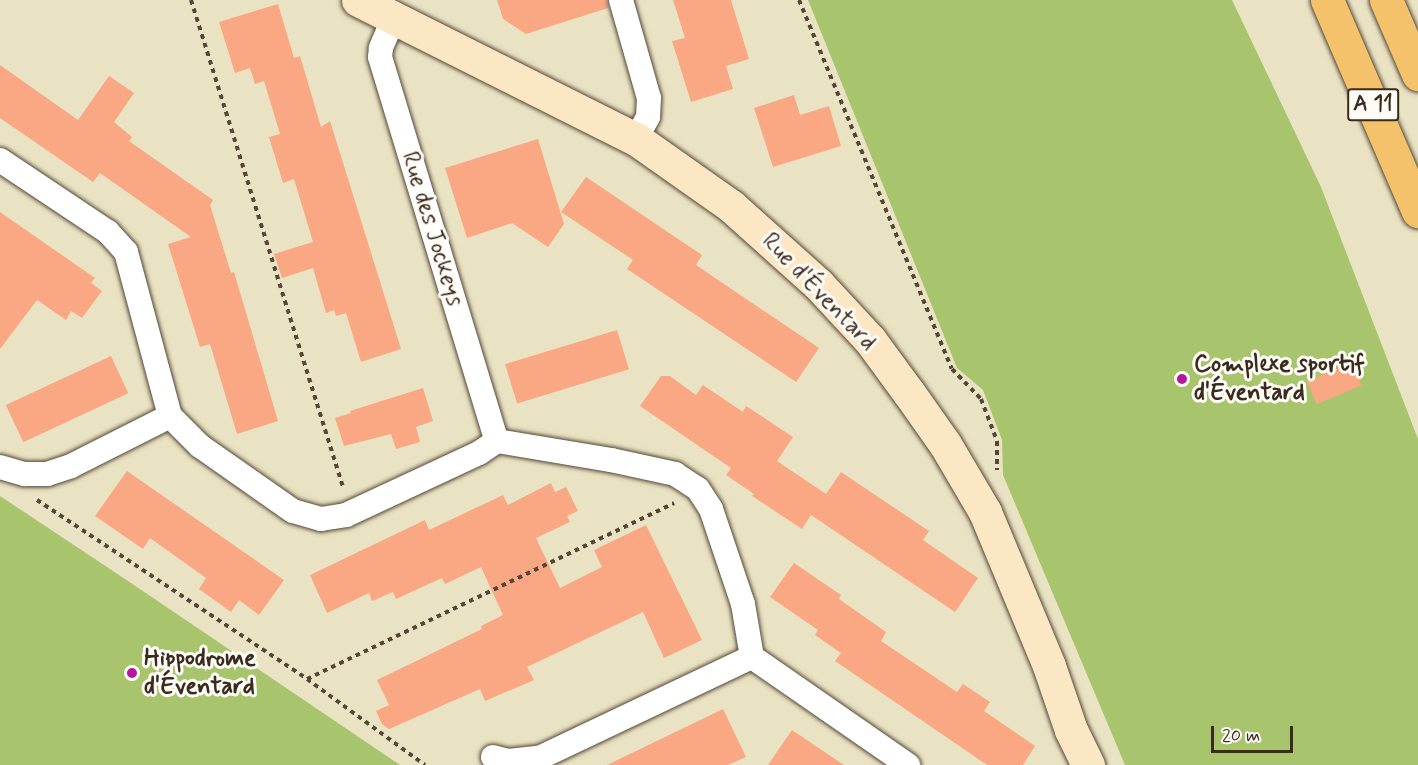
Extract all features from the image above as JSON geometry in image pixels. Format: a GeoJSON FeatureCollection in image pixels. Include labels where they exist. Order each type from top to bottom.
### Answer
{"type":"FeatureCollection","features":[{"type":"Feature","properties":{"kind":"highway","name":"A 11"},"geometry":{"type":"LineString","coordinates":[[1328,0],[1418,211]]}},
{"type":"Feature","properties":{"kind":"highway","name":"A 11"},"geometry":{"type":"LineString","coordinates":[[1386,0],[1418,74]]}},
{"type":"Feature","properties":{"kind":"street","name":"Rue d'Éventard"},"geometry":{"type":"LineString","coordinates":[[358,0],[636,140],[731,206],[818,284],[870,340],[909,393],[945,444],[985,512],[1049,666],[1071,730],[1088,765]]}},
{"type":"Feature","properties":{"kind":"street"},"geometry":{"type":"LineString","coordinates":[[621,0],[649,98],[648,117],[636,140]]}},
{"type":"Feature","properties":{"kind":"street","name":"Rue des Jockeys"},"geometry":{"type":"LineString","coordinates":[[394,17],[380,57],[497,441]]}},
{"type":"Feature","properties":{"kind":"street"},"geometry":{"type":"LineString","coordinates":[[0,160],[108,232],[126,252],[170,416],[200,446],[293,511],[321,519],[346,515],[479,453],[497,441],[611,460],[675,474],[698,489],[711,509],[743,604],[752,657],[908,765]]}},
{"type":"Feature","properties":{"kind":"street"},"geometry":{"type":"LineString","coordinates":[[0,467],[26,474],[47,474],[71,466],[170,416]]}},
{"type":"Feature","properties":{"kind":"street"},"geometry":{"type":"LineString","coordinates":[[493,757],[508,761],[539,758],[752,657]]}},
{"type":"Feature","properties":{"kind":"path"},"geometry":{"type":"LineString","coordinates":[[191,0],[344,491]]}},
{"type":"Feature","properties":{"kind":"path"},"geometry":{"type":"LineString","coordinates":[[799,0],[952,369],[981,399],[997,441],[997,477]]}},
{"type":"Feature","properties":{"kind":"path"},"geometry":{"type":"LineString","coordinates":[[33,492],[37,500],[307,679],[425,765]]}},
{"type":"Feature","properties":{"kind":"path"},"geometry":{"type":"LineString","coordinates":[[307,679],[685,497]]}},
{"type":"Feature","properties":{"kind":"green space","name":"Complexe sportif d'Éventard"},"geometry":{"type":"Polygon","coordinates":[[[808,0],[1232,0],[1321,187],[1418,439],[1418,765],[1125,765],[1003,475],[1002,440],[983,390],[957,368],[808,0]]]}},
{"type":"Feature","properties":{"kind":"green space","name":"Hippodrome d'Éventard"},"geometry":{"type":"Polygon","coordinates":[[[0,496],[128,581],[400,765],[0,765],[0,496]]]}},
{"type":"Feature","properties":{"kind":"building"},"geometry":{"type":"Polygon","coordinates":[[[497,0],[607,0],[608,8],[526,34],[503,19],[497,0]]]}},
{"type":"Feature","properties":{"kind":"building"},"geometry":{"type":"Polygon","coordinates":[[[673,0],[731,0],[749,59],[726,66],[733,89],[691,102],[672,41],[685,38],[673,0]]]}},
{"type":"Feature","properties":{"kind":"building"},"geometry":{"type":"Polygon","coordinates":[[[278,4],[294,58],[300,56],[321,127],[330,121],[401,349],[361,362],[346,313],[336,316],[334,310],[326,313],[313,268],[282,278],[274,254],[313,242],[294,179],[283,183],[269,137],[280,134],[264,81],[255,84],[250,68],[235,73],[219,22],[278,4]]]}},
{"type":"Feature","properties":{"kind":"building"},"geometry":{"type":"Polygon","coordinates":[[[0,65],[78,120],[109,76],[134,93],[114,122],[132,137],[129,141],[213,200],[210,205],[231,273],[234,272],[278,421],[237,434],[210,344],[200,347],[168,244],[191,237],[100,173],[93,182],[0,118],[0,65]]]}},
{"type":"Feature","properties":{"kind":"building"},"geometry":{"type":"Polygon","coordinates":[[[794,95],[800,115],[829,106],[841,146],[773,167],[754,108],[794,95]]]}},
{"type":"Feature","properties":{"kind":"building"},"geometry":{"type":"Polygon","coordinates":[[[538,139],[564,224],[548,247],[512,223],[467,238],[445,168],[538,139]]]}},
{"type":"Feature","properties":{"kind":"building"},"geometry":{"type":"Polygon","coordinates":[[[586,177],[702,255],[696,265],[819,348],[796,382],[627,269],[633,260],[561,212],[586,177]]]}},
{"type":"Feature","properties":{"kind":"building"},"geometry":{"type":"Polygon","coordinates":[[[0,212],[95,278],[91,283],[102,291],[82,318],[71,311],[66,320],[37,300],[0,349],[0,212]]]}},
{"type":"Feature","properties":{"kind":"building"},"geometry":{"type":"Polygon","coordinates":[[[617,330],[629,369],[517,403],[505,364],[617,330]]]}},
{"type":"Feature","properties":{"kind":"building"},"geometry":{"type":"Polygon","coordinates":[[[111,356],[128,393],[23,442],[6,405],[111,356]]]}},
{"type":"Feature","properties":{"kind":"building"},"geometry":{"type":"Polygon","coordinates":[[[1352,362],[1362,385],[1317,404],[1307,381],[1352,362]]]}},
{"type":"Feature","properties":{"kind":"building"},"geometry":{"type":"Polygon","coordinates":[[[661,376],[670,376],[696,395],[703,385],[743,412],[746,406],[793,437],[777,461],[826,494],[841,472],[929,531],[923,540],[978,578],[955,612],[811,515],[802,529],[752,496],[754,494],[726,475],[731,468],[640,406],[661,376]]]}},
{"type":"Feature","properties":{"kind":"building"},"geometry":{"type":"Polygon","coordinates":[[[423,388],[433,421],[416,427],[420,442],[396,449],[391,434],[344,446],[335,418],[423,388]]]}},
{"type":"Feature","properties":{"kind":"building"},"geometry":{"type":"Polygon","coordinates":[[[127,471],[284,580],[259,615],[239,600],[231,612],[199,589],[206,578],[150,538],[143,549],[95,516],[127,471]]]}},
{"type":"Feature","properties":{"kind":"building"},"geometry":{"type":"Polygon","coordinates":[[[551,483],[555,492],[566,487],[578,511],[567,516],[570,522],[536,538],[560,588],[602,567],[594,550],[646,525],[702,640],[664,658],[643,612],[527,667],[534,680],[485,701],[480,689],[389,729],[382,724],[376,711],[389,705],[377,680],[482,629],[481,626],[503,615],[481,567],[445,584],[442,578],[396,599],[393,592],[372,601],[369,593],[327,613],[310,575],[425,520],[429,530],[503,495],[508,505],[551,483]]]}},
{"type":"Feature","properties":{"kind":"building"},"geometry":{"type":"Polygon","coordinates":[[[794,563],[841,595],[839,599],[886,632],[881,641],[957,692],[963,684],[990,702],[984,711],[1035,746],[1023,765],[987,765],[835,661],[841,653],[815,635],[818,630],[770,597],[794,563]]]}},
{"type":"Feature","properties":{"kind":"building"},"geometry":{"type":"Polygon","coordinates":[[[723,709],[746,757],[728,765],[607,765],[723,709]]]}},
{"type":"Feature","properties":{"kind":"building"},"geometry":{"type":"Polygon","coordinates":[[[792,730],[844,765],[768,765],[792,730]]]}},
{"type":"Feature","properties":{"kind":"place","name":"Complexe sportif d'Éventard"},"geometry":{"type":"Point","coordinates":[1182,379]}},
{"type":"Feature","properties":{"kind":"place","name":"Hippodrome d'Éventard"},"geometry":{"type":"Point","coordinates":[132,673]}}]}
